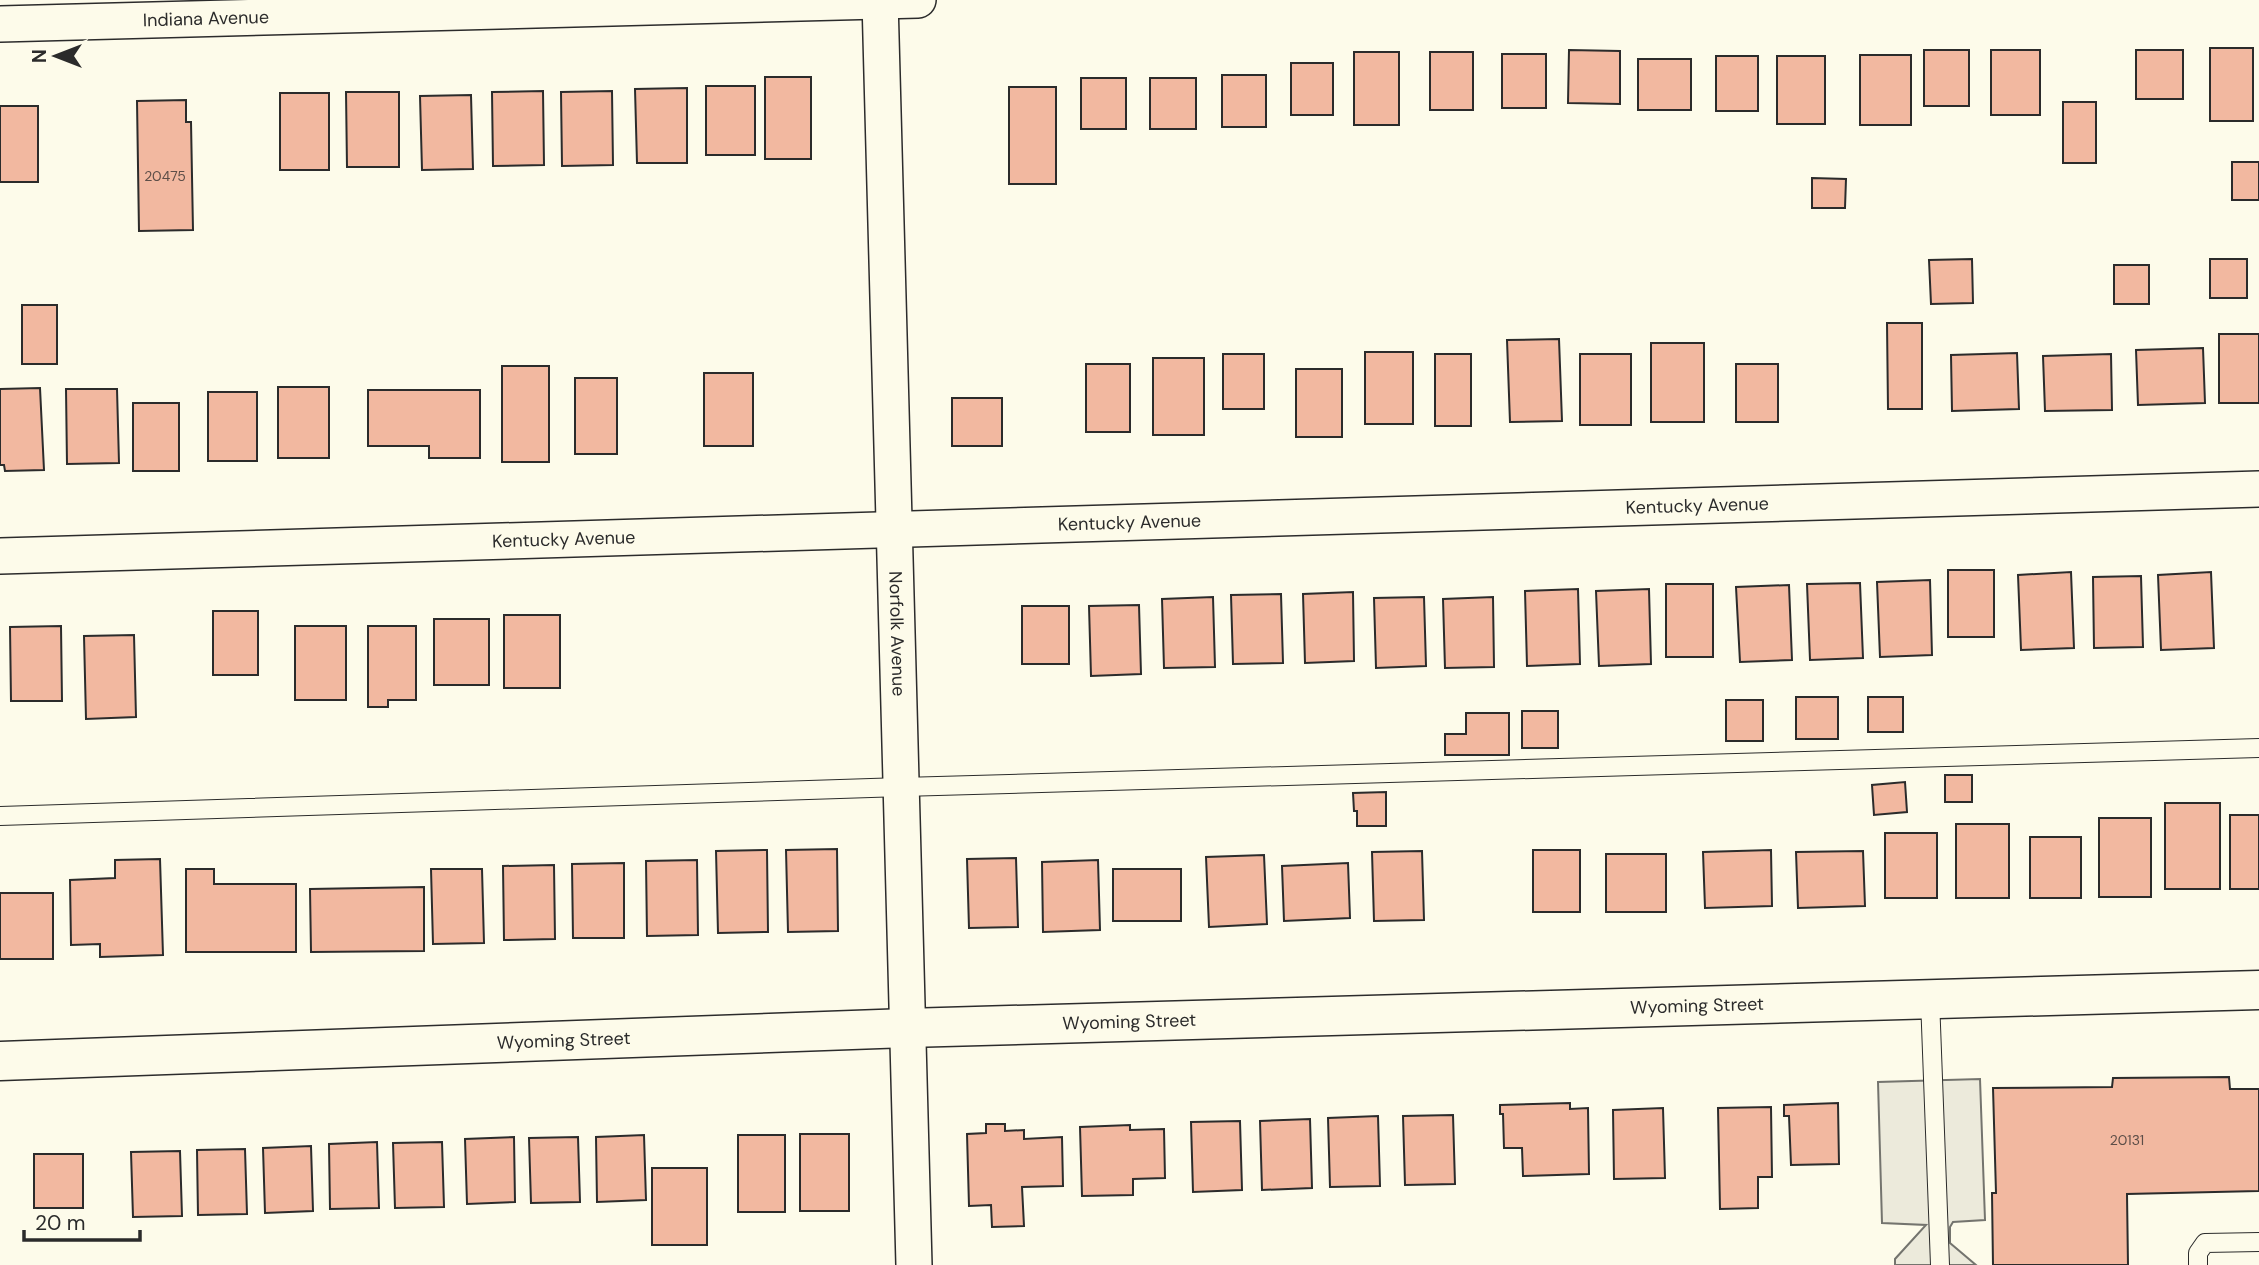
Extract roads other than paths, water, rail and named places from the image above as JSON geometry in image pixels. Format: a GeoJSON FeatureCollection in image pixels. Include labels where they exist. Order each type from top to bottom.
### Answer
{"type":"FeatureCollection","features":[{"type":"Feature","properties":{"kind":"street","name":"Indiana Avenue"},"geometry":{"type":"LineString","coordinates":[[0,24],[918,0]]}},
{"type":"Feature","properties":{"kind":"street","name":"Norfolk Avenue"},"geometry":{"type":"LineString","coordinates":[[880,1],[914,1265]]}},
{"type":"Feature","properties":{"kind":"street","name":"Kentucky Avenue"},"geometry":{"type":"LineString","coordinates":[[0,556],[2259,489]]}},
{"type":"Feature","properties":{"kind":"street","name":"Wyoming Street"},"geometry":{"type":"LineString","coordinates":[[0,1060],[907,1028],[2259,990]]}},
{"type":"Feature","properties":{"kind":"lane"},"geometry":{"type":"LineString","coordinates":[[0,816],[2259,748]]}},
{"type":"Feature","properties":{"kind":"lane"},"geometry":{"type":"LineString","coordinates":[[1930,999],[1940,1265]]}},
{"type":"Feature","properties":{"kind":"lane"},"geometry":{"type":"LineString","coordinates":[[2198,1265],[2198,1253],[2205,1243],[2259,1242]]}}]}
